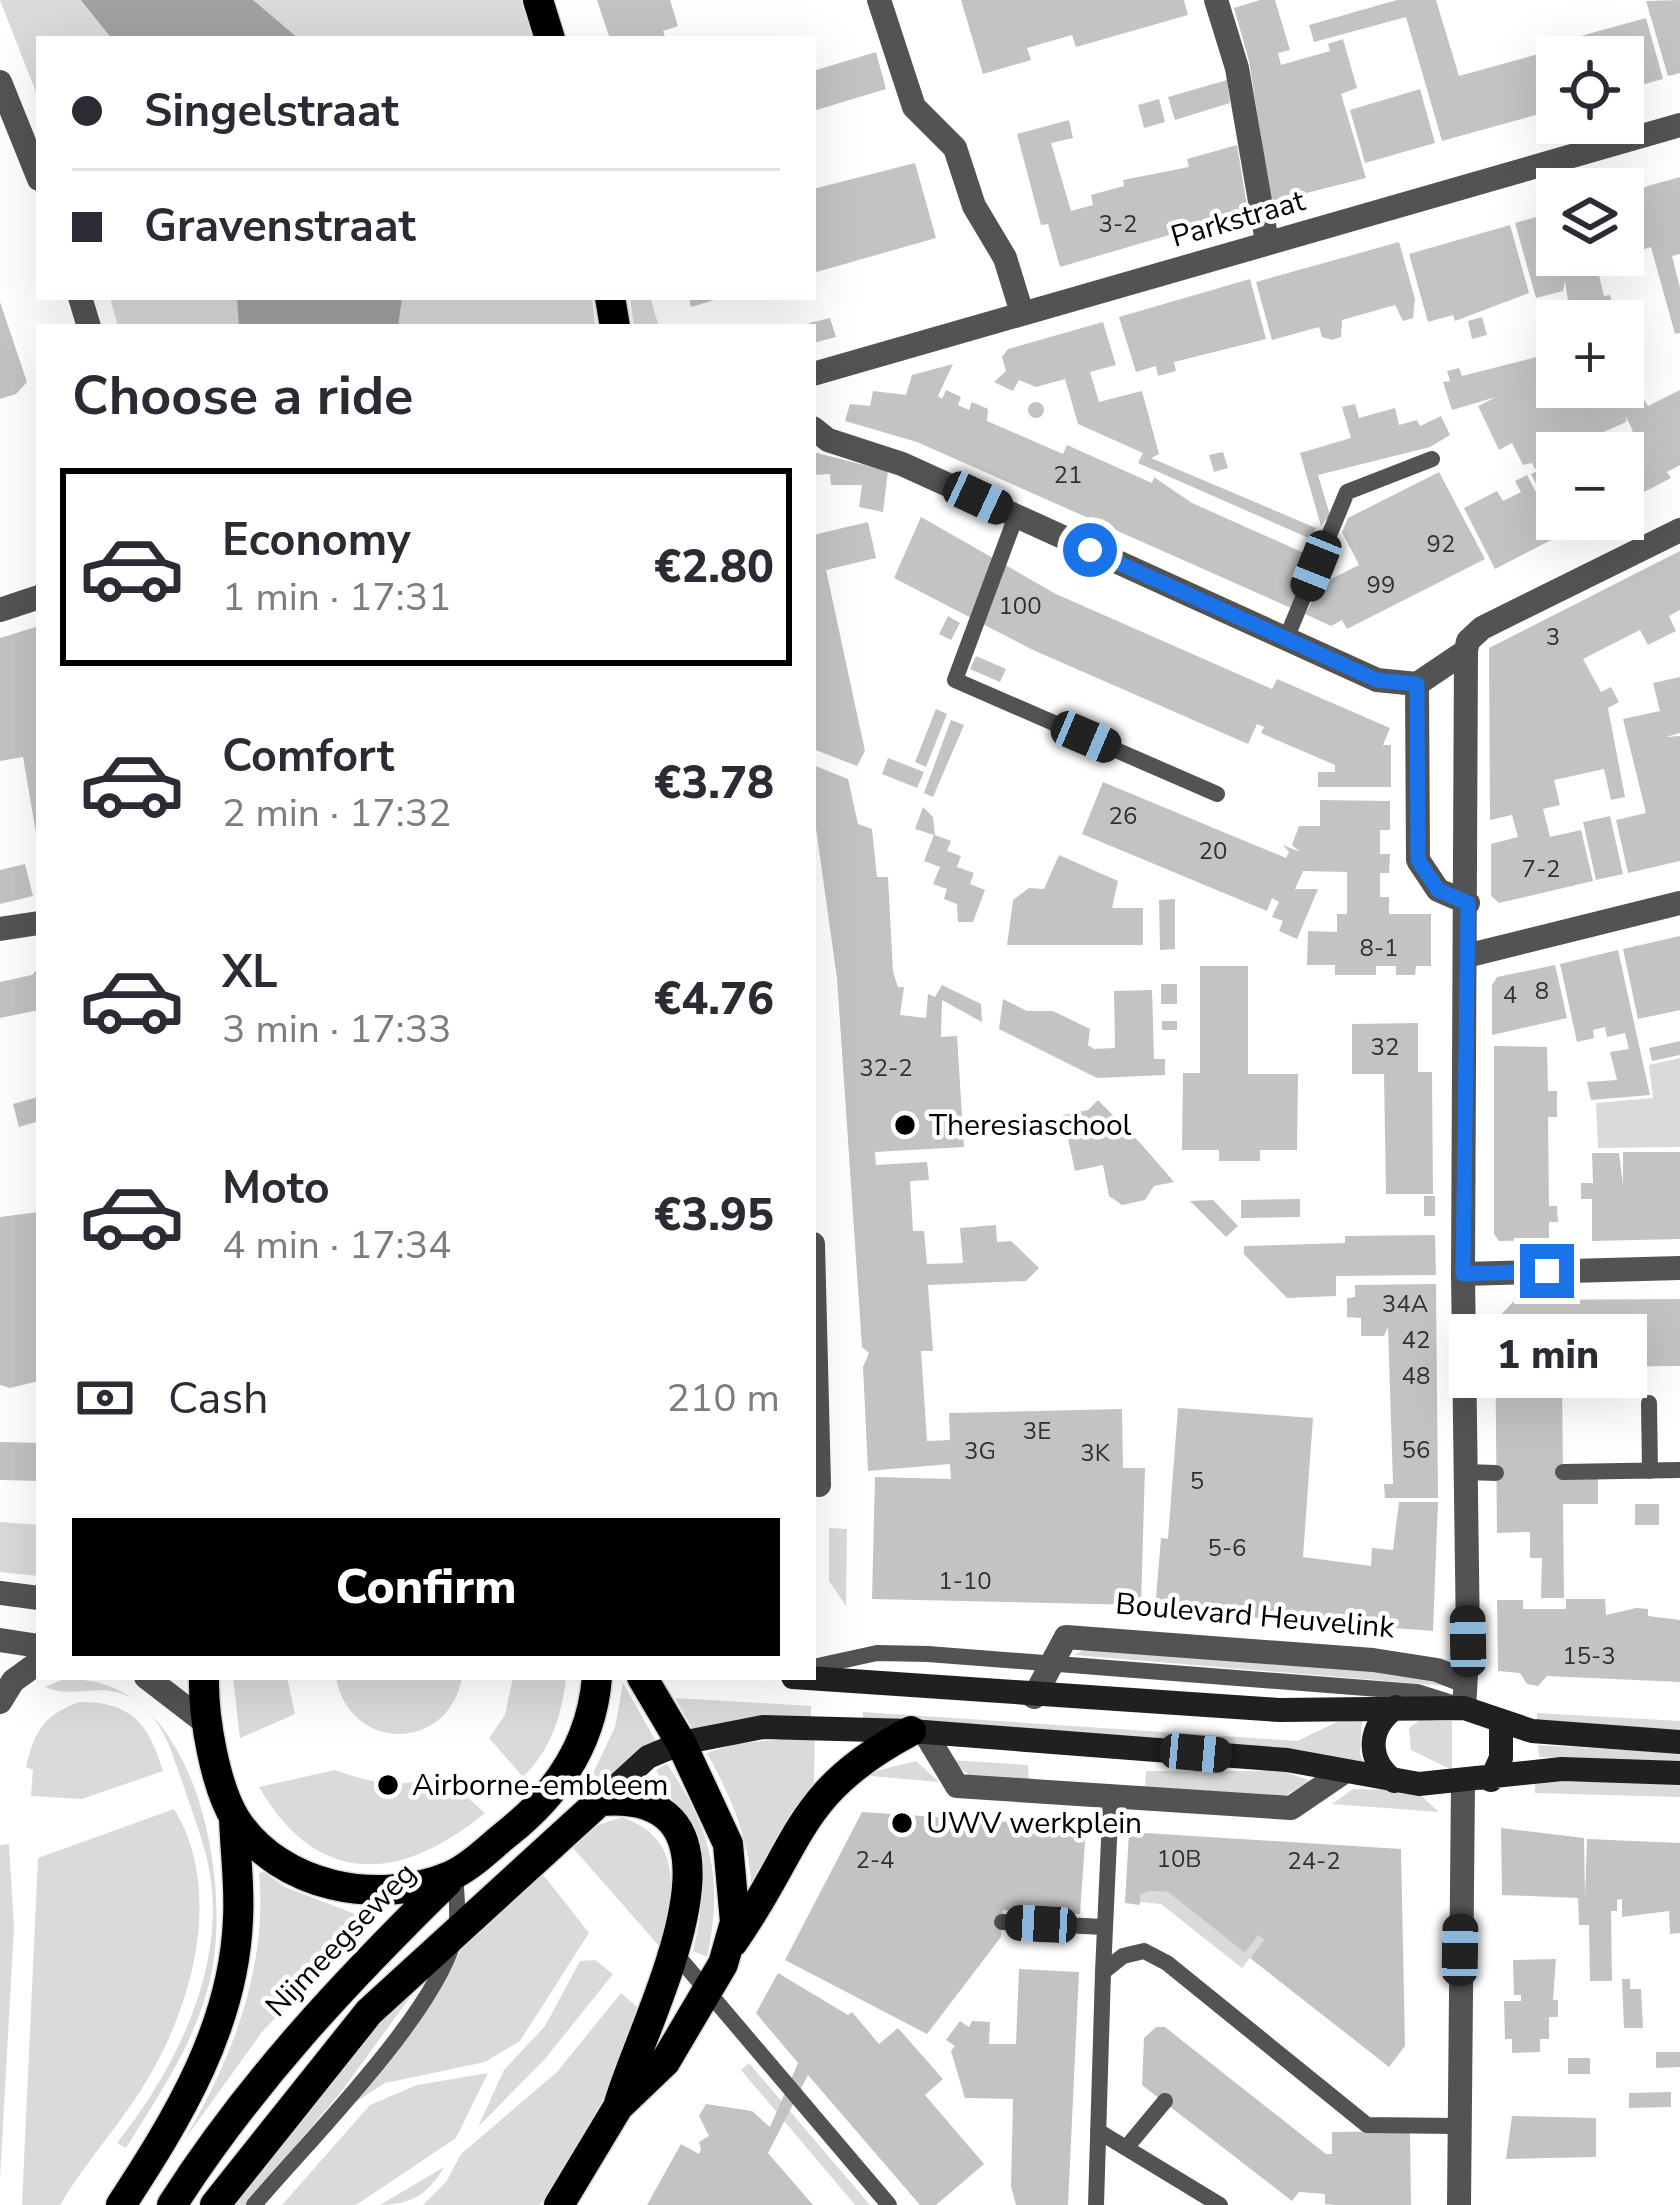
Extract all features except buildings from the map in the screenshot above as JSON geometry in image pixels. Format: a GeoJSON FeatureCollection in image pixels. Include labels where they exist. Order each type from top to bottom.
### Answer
{"type":"FeatureCollection","features":[{"type":"Feature","properties":{"kind":"main road"},"geometry":{"type":"LineString","coordinates":[[538,0],[549,36]]}},
{"type":"Feature","properties":{"kind":"main road","name":"Boulevard Heuvelink"},"geometry":{"type":"LineString","coordinates":[[816,1679],[1279,1711],[1464,1708],[1532,1732],[1680,1742]]}},
{"type":"Feature","properties":{"kind":"main road","name":"Nijmeegseweg"},"geometry":{"type":"LineString","coordinates":[[122,2205],[192,2091],[227,1997],[239,1916],[233,1817],[207,1724],[204,1680]]}},
{"type":"Feature","properties":{"kind":"main road"},"geometry":{"type":"LineString","coordinates":[[455,1874],[547,1802],[587,1728],[596,1680]]}},
{"type":"Feature","properties":{"kind":"main road"},"geometry":{"type":"LineString","coordinates":[[644,1680],[681,1742],[728,1844],[735,1922],[730,1947]]}},
{"type":"Feature","properties":{"kind":"main road"},"geometry":{"type":"LineString","coordinates":[[1394,1781],[1379,1770],[1373,1745],[1382,1717],[1396,1707]]}},
{"type":"Feature","properties":{"kind":"main road"},"geometry":{"type":"LineString","coordinates":[[1491,1780],[1501,1758],[1501,1724]]}},
{"type":"Feature","properties":{"kind":"main road"},"geometry":{"type":"LineString","coordinates":[[215,2205],[336,2048],[529,1860],[648,1757],[681,1742],[764,1726],[918,1732],[1287,1760],[1394,1781],[1462,1784],[1562,1768],[1680,1773]]}},
{"type":"Feature","properties":{"kind":"main road"},"geometry":{"type":"LineString","coordinates":[[618,2107],[665,2062],[806,1813],[827,1787],[871,1753],[918,1732]]}},
{"type":"Feature","properties":{"kind":"main road"},"geometry":{"type":"LineString","coordinates":[[559,2205],[618,2107],[675,1953],[687,1886],[674,1829],[650,1801],[600,1801]]}},
{"type":"Feature","properties":{"kind":"main road"},"geometry":{"type":"LineString","coordinates":[[233,1817],[266,1855],[324,1881],[404,1891],[455,1874],[529,1860]]}},
{"type":"Feature","properties":{"kind":"main road","name":"Nijmeegseweg"},"geometry":{"type":"LineString","coordinates":[[172,2205],[259,2079],[342,1985],[455,1874]]}},
{"type":"Feature","properties":{"kind":"street"},"geometry":{"type":"LineString","coordinates":[[879,0],[914,106],[955,148],[974,206],[1006,258],[1022,313]]}},
{"type":"Feature","properties":{"kind":"street"},"geometry":{"type":"LineString","coordinates":[[1216,0],[1237,68],[1267,242]]}},
{"type":"Feature","properties":{"kind":"street"},"geometry":{"type":"LineString","coordinates":[[0,82],[36,172]]}},
{"type":"Feature","properties":{"kind":"street","name":"Parkstraat"},"geometry":{"type":"LineString","coordinates":[[816,373],[1680,125]]}},
{"type":"Feature","properties":{"kind":"street"},"geometry":{"type":"LineString","coordinates":[[816,430],[828,440],[902,464],[1377,680],[1417,684],[1466,651]]}},
{"type":"Feature","properties":{"kind":"street"},"geometry":{"type":"LineString","coordinates":[[1464,1708],[1466,651],[1468,641],[1482,628],[1680,530]]}},
{"type":"Feature","properties":{"kind":"street"},"geometry":{"type":"LineString","coordinates":[[0,610],[36,598]]}},
{"type":"Feature","properties":{"kind":"street"},"geometry":{"type":"LineString","coordinates":[[1417,684],[1418,860],[1438,890],[1468,903]]}},
{"type":"Feature","properties":{"kind":"street"},"geometry":{"type":"LineString","coordinates":[[1466,956],[1680,903]]}},
{"type":"Feature","properties":{"kind":"street"},"geometry":{"type":"LineString","coordinates":[[0,929],[36,923]]}},
{"type":"Feature","properties":{"kind":"street"},"geometry":{"type":"LineString","coordinates":[[1463,1274],[1680,1268]]}},
{"type":"Feature","properties":{"kind":"street"},"geometry":{"type":"LineString","coordinates":[[816,1364],[819,1485]]}},
{"type":"Feature","properties":{"kind":"street"},"geometry":{"type":"LineString","coordinates":[[0,1593],[36,1598]]}},
{"type":"Feature","properties":{"kind":"street","name":"Boulevard Heuvelink"},"geometry":{"type":"LineString","coordinates":[[1052,1664],[1066,1637],[1373,1660],[1437,1670],[1465,1681]]}},
{"type":"Feature","properties":{"kind":"street"},"geometry":{"type":"LineString","coordinates":[[0,1640],[36,1646]]}},
{"type":"Feature","properties":{"kind":"street"},"geometry":{"type":"LineString","coordinates":[[0,1702],[13,1681],[36,1664]]}},
{"type":"Feature","properties":{"kind":"street"},"geometry":{"type":"LineString","coordinates":[[1034,1697],[1052,1664]]}},
{"type":"Feature","properties":{"kind":"street"},"geometry":{"type":"LineString","coordinates":[[150,1680],[207,1724]]}},
{"type":"Feature","properties":{"kind":"street"},"geometry":{"type":"LineString","coordinates":[[918,1732],[957,1786],[1291,1808],[1341,1774]]}},
{"type":"Feature","properties":{"kind":"street"},"geometry":{"type":"LineString","coordinates":[[1459,2205],[1462,1784]]}},
{"type":"Feature","properties":{"kind":"lane"},"geometry":{"type":"LineString","coordinates":[[1286,639],[1346,492],[1432,459]]}},
{"type":"Feature","properties":{"kind":"lane"},"geometry":{"type":"LineString","coordinates":[[1016,516],[955,680],[1217,794]]}},
{"type":"Feature","properties":{"kind":"lane"},"geometry":{"type":"LineString","coordinates":[[1649,1402],[1650,1471]]}},
{"type":"Feature","properties":{"kind":"lane"},"geometry":{"type":"LineString","coordinates":[[1563,1472],[1680,1470]]}},
{"type":"Feature","properties":{"kind":"lane"},"geometry":{"type":"LineString","coordinates":[[1466,1472],[1496,1473]]}},
{"type":"Feature","properties":{"kind":"lane","name":"Boulevard Heuvelink"},"geometry":{"type":"LineString","coordinates":[[816,1666],[891,1652],[1417,1692],[1464,1708]]}},
{"type":"Feature","properties":{"kind":"lane"},"geometry":{"type":"LineString","coordinates":[[1096,2205],[1111,1796]]}},
{"type":"Feature","properties":{"kind":"lane","name":"Nijmeegseweg"},"geometry":{"type":"LineString","coordinates":[[254,2205],[392,2045],[439,1969],[456,1929],[455,1874]]}},
{"type":"Feature","properties":{"kind":"lane"},"geometry":{"type":"LineString","coordinates":[[1002,1922],[1104,1927]]}},
{"type":"Feature","properties":{"kind":"lane"},"geometry":{"type":"LineString","coordinates":[[1103,1972],[1123,1956],[1144,1951],[1167,1963],[1367,2125],[1457,2126]]}},
{"type":"Feature","properties":{"kind":"lane"},"geometry":{"type":"LineString","coordinates":[[675,1953],[889,2205]]}},
{"type":"Feature","properties":{"kind":"lane"},"geometry":{"type":"LineString","coordinates":[[1126,2148],[1165,2101]]}},
{"type":"Feature","properties":{"kind":"lane"},"geometry":{"type":"LineString","coordinates":[[1098,2131],[1220,2205]]}},
{"type":"Feature","properties":{"kind":"shaded area"},"geometry":{"type":"Polygon","coordinates":[[[0,0],[521,0],[532,36],[36,36],[36,92],[0,0]]]}},
{"type":"Feature","properties":{"kind":"shaded area"},"geometry":{"type":"Polygon","coordinates":[[[81,0],[253,0],[295,36],[110,36],[81,0]]]}},
{"type":"Feature","properties":{"kind":"shaded area"},"geometry":{"type":"Polygon","coordinates":[[[111,300],[592,300],[595,324],[117,324],[111,300]]]}},
{"type":"Feature","properties":{"kind":"shaded area"},"geometry":{"type":"Polygon","coordinates":[[[237,300],[402,300],[398,324],[239,324],[237,300]]]}},
{"type":"Feature","properties":{"kind":"shaded area"},"geometry":{"type":"Polygon","coordinates":[[[630,300],[651,300],[658,324],[634,324],[630,300]]]}},
{"type":"Feature","properties":{"kind":"shaded area"},"geometry":{"type":"Polygon","coordinates":[[[1680,1058],[1680,1147],[1598,1148],[1596,1103],[1653,1098],[1649,1065],[1680,1058]]]}},
{"type":"Feature","properties":{"kind":"shaded area"},"geometry":{"type":"Polygon","coordinates":[[[0,1522],[36,1525],[36,1576],[0,1572],[0,1522]]]}},
{"type":"Feature","properties":{"kind":"shaded area"},"geometry":{"type":"Polygon","coordinates":[[[829,1528],[847,1529],[846,1606],[829,1581],[829,1528]]]}},
{"type":"Feature","properties":{"kind":"shaded area"},"geometry":{"type":"Polygon","coordinates":[[[1086,1649],[1426,1675],[1448,1686],[1074,1655],[1086,1649]]]}},
{"type":"Feature","properties":{"kind":"shaded area"},"geometry":{"type":"Polygon","coordinates":[[[61,1680],[107,1685],[120,1693],[45,1687],[61,1680]]]}},
{"type":"Feature","properties":{"kind":"shaded area"},"geometry":{"type":"Polygon","coordinates":[[[233,1680],[288,1680],[295,1714],[240,1738],[233,1680]]]}},
{"type":"Feature","properties":{"kind":"shaded area"},"geometry":{"type":"Polygon","coordinates":[[[337,1680],[461,1680],[453,1702],[439,1720],[399,1734],[359,1720],[345,1702],[337,1680]]]}},
{"type":"Feature","properties":{"kind":"shaded area"},"geometry":{"type":"Polygon","coordinates":[[[512,1680],[566,1680],[553,1731],[523,1777],[489,1738],[505,1715],[512,1680]]]}},
{"type":"Feature","properties":{"kind":"shaded area"},"geometry":{"type":"Polygon","coordinates":[[[623,1683],[657,1743],[591,1789],[589,1782],[615,1727],[623,1683]]]}},
{"type":"Feature","properties":{"kind":"shaded area"},"geometry":{"type":"Polygon","coordinates":[[[675,1698],[811,1706],[811,1719],[693,1730],[675,1698]]]}},
{"type":"Feature","properties":{"kind":"shaded area"},"geometry":{"type":"Polygon","coordinates":[[[80,1702],[113,1706],[136,1719],[151,1740],[163,1771],[82,1799],[31,1796],[33,1770],[26,1767],[37,1734],[58,1712],[80,1702]]]}},
{"type":"Feature","properties":{"kind":"shaded area"},"geometry":{"type":"Polygon","coordinates":[[[863,1712],[1297,1741],[1337,1722],[1362,1719],[1360,1756],[1367,1766],[863,1722],[863,1712]]]}},
{"type":"Feature","properties":{"kind":"shaded area"},"geometry":{"type":"Polygon","coordinates":[[[1537,1713],[1680,1721],[1680,1733],[1537,1721],[1537,1713]]]}},
{"type":"Feature","properties":{"kind":"shaded area"},"geometry":{"type":"Polygon","coordinates":[[[1420,1720],[1452,1721],[1452,1770],[1411,1750],[1409,1728],[1420,1720]]]}},
{"type":"Feature","properties":{"kind":"shaded area"},"geometry":{"type":"Polygon","coordinates":[[[159,1726],[174,1745],[195,1790],[209,1841],[216,1942],[209,1984],[194,2028],[126,2148],[117,2143],[157,2085],[190,2021],[209,1952],[213,1916],[203,1844],[159,1726]]]}},
{"type":"Feature","properties":{"kind":"shaded area"},"geometry":{"type":"Polygon","coordinates":[[[815,1736],[814,1783],[784,1825],[752,1889],[737,1818],[707,1753],[735,1744],[815,1736]]]}},
{"type":"Feature","properties":{"kind":"shaded area"},"geometry":{"type":"Polygon","coordinates":[[[1538,1745],[1680,1753],[1680,1764],[1539,1757],[1538,1745]]]}},
{"type":"Feature","properties":{"kind":"shaded area"},"geometry":{"type":"Polygon","coordinates":[[[949,1760],[1028,1765],[1029,1781],[972,1777],[949,1760]]]}},
{"type":"Feature","properties":{"kind":"shaded area"},"geometry":{"type":"Polygon","coordinates":[[[916,1761],[939,1782],[859,1775],[916,1761]]]}},
{"type":"Feature","properties":{"kind":"shaded area"},"geometry":{"type":"Polygon","coordinates":[[[667,1764],[694,1810],[710,1856],[714,1903],[707,1957],[693,1951],[700,1877],[690,1836],[656,1770],[667,1764]]]}},
{"type":"Feature","properties":{"kind":"shaded area"},"geometry":{"type":"Polygon","coordinates":[[[335,1770],[388,1783],[441,1774],[485,1813],[454,1836],[392,1862],[363,1864],[334,1858],[307,1844],[282,1820],[259,1787],[335,1770]]]}},
{"type":"Feature","properties":{"kind":"shaded area"},"geometry":{"type":"Polygon","coordinates":[[[1146,1771],[1283,1771],[1311,1781],[1283,1797],[1145,1788],[1146,1771]]]}},
{"type":"Feature","properties":{"kind":"shaded area"},"geometry":{"type":"Polygon","coordinates":[[[1535,1781],[1680,1783],[1680,1797],[1535,1793],[1535,1781]]]}},
{"type":"Feature","properties":{"kind":"shaded area"},"geometry":{"type":"Polygon","coordinates":[[[1353,1789],[1415,1790],[1439,1812],[1332,1804],[1353,1789]]]}},
{"type":"Feature","properties":{"kind":"shaded area"},"geometry":{"type":"Polygon","coordinates":[[[174,1809],[189,1840],[200,1908],[190,1979],[179,2013],[140,2092],[60,2205],[22,2205],[38,1858],[174,1809]]]}},
{"type":"Feature","properties":{"kind":"shaded area"},"geometry":{"type":"Polygon","coordinates":[[[622,1817],[656,1839],[670,1870],[669,1907],[660,1947],[573,1848],[598,1825],[622,1817]]]}},
{"type":"Feature","properties":{"kind":"shaded area"},"geometry":{"type":"Polygon","coordinates":[[[9,1844],[14,1927],[0,2179],[0,1845],[9,1844]]]}},
{"type":"Feature","properties":{"kind":"shaded area"},"geometry":{"type":"Polygon","coordinates":[[[537,1867],[589,1933],[520,2041],[485,2062],[385,2083],[348,2107],[491,1909],[537,1867]]]}},
{"type":"Feature","properties":{"kind":"shaded area"},"geometry":{"type":"Polygon","coordinates":[[[259,1873],[285,1887],[368,1919],[262,2032],[183,2142],[231,2047],[242,2013],[258,1944],[259,1873]]]}},
{"type":"Feature","properties":{"kind":"shaded area"},"geometry":{"type":"Polygon","coordinates":[[[1168,1892],[1244,1952],[1258,1935],[1264,1940],[1242,1968],[1161,1904],[1140,1902],[1140,1895],[1168,1892]]]}},
{"type":"Feature","properties":{"kind":"shaded area"},"geometry":{"type":"Polygon","coordinates":[[[595,1960],[613,1974],[545,2059],[478,2127],[504,2070],[545,2026],[580,1961],[595,1960]]]}},
{"type":"Feature","properties":{"kind":"shaded area"},"geometry":{"type":"Polygon","coordinates":[[[416,1989],[341,2092],[246,2205],[224,2205],[370,2029],[416,1989]]]}},
{"type":"Feature","properties":{"kind":"shaded area"},"geometry":{"type":"Polygon","coordinates":[[[621,1993],[643,2012],[600,2105],[540,2205],[423,2205],[446,2182],[461,2154],[557,2072],[621,1993]]]}},
{"type":"Feature","properties":{"kind":"shaded area"},"geometry":{"type":"Polygon","coordinates":[[[749,2063],[870,2205],[855,2205],[741,2070],[749,2063]]]}},
{"type":"Feature","properties":{"kind":"shaded area"},"geometry":{"type":"Polygon","coordinates":[[[488,2073],[456,2138],[356,2205],[282,2205],[370,2105],[417,2085],[488,2073]]]}},
{"type":"Feature","properties":{"kind":"shaded area"},"geometry":{"type":"Polygon","coordinates":[[[444,2167],[418,2196],[380,2205],[444,2167]]]}},
{"type":"Feature","properties":{"kind":"place","name":"Theresiaschool"},"geometry":{"type":"Point","coordinates":[905,1125]}},
{"type":"Feature","properties":{"kind":"place","name":"Airborne-embleem"},"geometry":{"type":"Point","coordinates":[388,1785]}},
{"type":"Feature","properties":{"kind":"place","name":"UWV werkplein"},"geometry":{"type":"Point","coordinates":[902,1823]}},
{"type":"Feature","properties":{"kind":"route"},"geometry":{"type":"LineString","coordinates":[[1090,550],[1377,680],[1417,684],[1418,860],[1438,890],[1468,903],[1463,1274],[1547,1271]]}}]}
